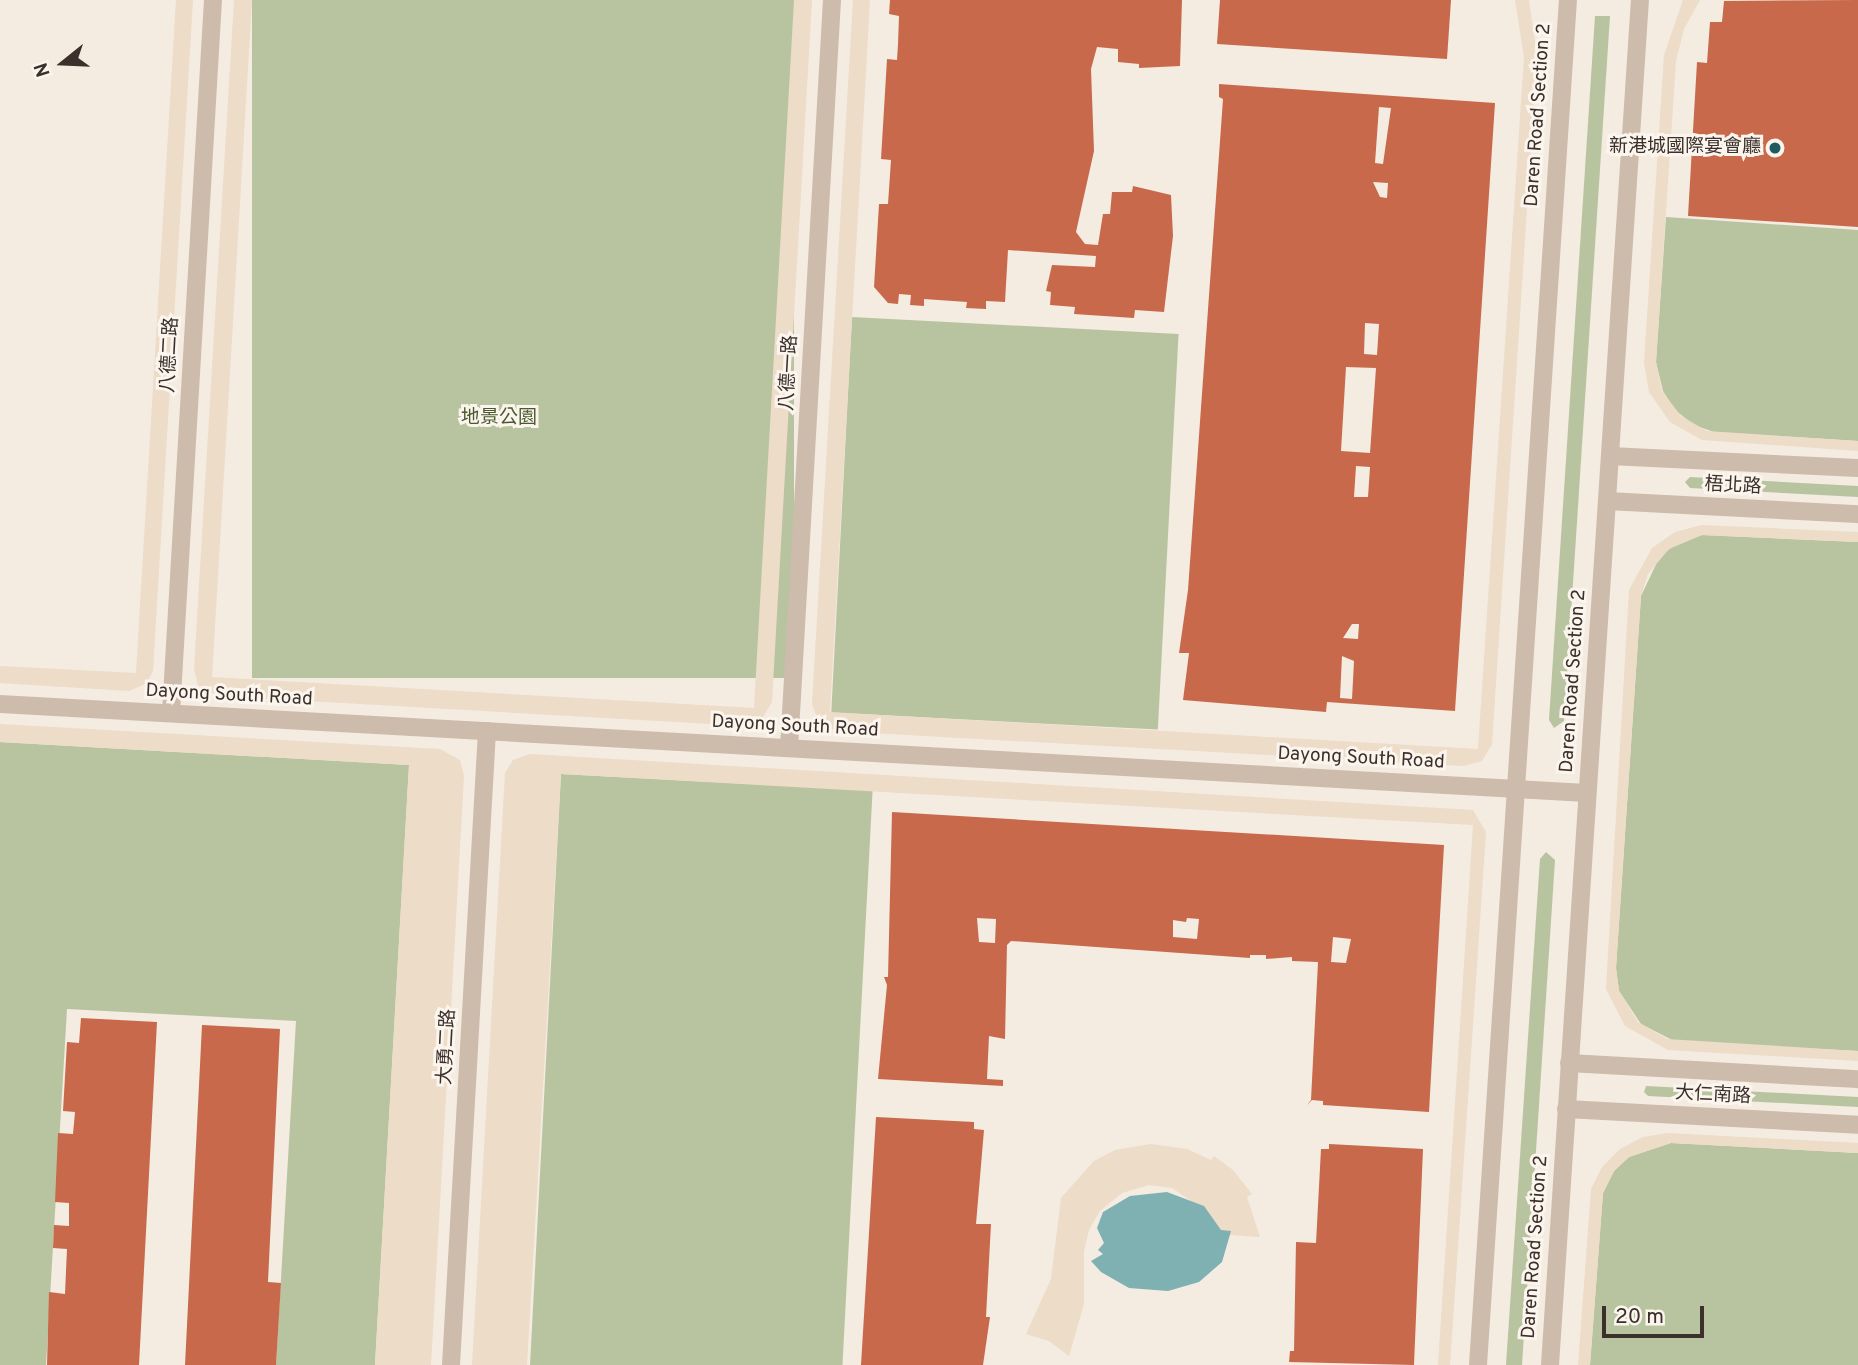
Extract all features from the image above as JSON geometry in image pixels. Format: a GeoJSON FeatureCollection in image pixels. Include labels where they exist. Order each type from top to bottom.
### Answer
{"type":"FeatureCollection","features":[{"type":"Feature","properties":{"kind":"street","name":"八德二路"},"geometry":{"type":"LineString","coordinates":[[171,713],[213,0]]}},
{"type":"Feature","properties":{"kind":"street","name":"八德一路"},"geometry":{"type":"LineString","coordinates":[[789,748],[832,0]]}},
{"type":"Feature","properties":{"kind":"street","name":"Daren Road Section 2"},"geometry":{"type":"LineString","coordinates":[[1478,1365],[1568,0]]}},
{"type":"Feature","properties":{"kind":"street","name":"Daren Road Section 2"},"geometry":{"type":"LineString","coordinates":[[1550,1365],[1640,0]]}},
{"type":"Feature","properties":{"kind":"street","name":"梧北路"},"geometry":{"type":"LineString","coordinates":[[1609,456],[1858,468]]}},
{"type":"Feature","properties":{"kind":"street","name":"梧北路"},"geometry":{"type":"LineString","coordinates":[[1606,501],[1858,514]]}},
{"type":"Feature","properties":{"kind":"street","name":"Dayong South Road"},"geometry":{"type":"LineString","coordinates":[[0,704],[1587,793]]}},
{"type":"Feature","properties":{"kind":"street","name":"大勇二路"},"geometry":{"type":"LineString","coordinates":[[451,1365],[487,732]]}},
{"type":"Feature","properties":{"kind":"street","name":"大仁南路"},"geometry":{"type":"LineString","coordinates":[[1569,1063],[1858,1079]]}},
{"type":"Feature","properties":{"kind":"street","name":"大仁南路"},"geometry":{"type":"LineString","coordinates":[[1566,1109],[1858,1125]]}},
{"type":"Feature","properties":{"kind":"green space","name":"地景公園"},"geometry":{"type":"Polygon","coordinates":[[[252,0],[794,0],[794,678],[252,678],[252,0]]]}},
{"type":"Feature","properties":{"kind":"green space"},"geometry":{"type":"Polygon","coordinates":[[[1595,16],[1610,16],[1564,721],[1554,728],[1549,720],[1595,16]]]}},
{"type":"Feature","properties":{"kind":"green space"},"geometry":{"type":"Polygon","coordinates":[[[1666,217],[1858,230],[1858,441],[1714,432],[1694,425],[1675,410],[1663,391],[1656,362],[1666,217]]]}},
{"type":"Feature","properties":{"kind":"green space"},"geometry":{"type":"Polygon","coordinates":[[[852,317],[1179,334],[1158,730],[831,712],[852,317]]]}},
{"type":"Feature","properties":{"kind":"green space"},"geometry":{"type":"Polygon","coordinates":[[[1690,477],[1858,486],[1858,497],[1690,488],[1685,482],[1690,477]]]}},
{"type":"Feature","properties":{"kind":"green space"},"geometry":{"type":"Polygon","coordinates":[[[1702,535],[1858,542],[1858,1051],[1674,1041],[1641,1024],[1619,991],[1616,968],[1641,596],[1660,556],[1676,544],[1702,535]]]}},
{"type":"Feature","properties":{"kind":"green space"},"geometry":{"type":"Polygon","coordinates":[[[0,742],[409,765],[375,1365],[276,1365],[296,1021],[67,1009],[46,1365],[0,1365],[0,742]]]}},
{"type":"Feature","properties":{"kind":"green space"},"geometry":{"type":"Polygon","coordinates":[[[561,774],[873,790],[842,1365],[530,1365],[561,774]]]}},
{"type":"Feature","properties":{"kind":"green space"},"geometry":{"type":"Polygon","coordinates":[[[1546,852],[1555,860],[1522,1365],[1506,1365],[1540,859],[1546,852]]]}},
{"type":"Feature","properties":{"kind":"green space"},"geometry":{"type":"Polygon","coordinates":[[[1646,1086],[1858,1097],[1858,1107],[1648,1096],[1644,1092],[1646,1086]]]}},
{"type":"Feature","properties":{"kind":"green space"},"geometry":{"type":"Polygon","coordinates":[[[1671,1143],[1858,1153],[1858,1365],[1590,1365],[1603,1193],[1614,1171],[1629,1157],[1671,1143]]]}},
{"type":"Feature","properties":{"kind":"shaded area"},"geometry":{"type":"Polygon","coordinates":[[[176,0],[193,0],[153,671],[147,683],[129,691],[0,683],[0,666],[136,673],[176,0]]]}},
{"type":"Feature","properties":{"kind":"shaded area"},"geometry":{"type":"Polygon","coordinates":[[[234,0],[252,0],[212,677],[754,708],[794,0],[812,0],[772,702],[760,722],[747,726],[218,696],[198,685],[194,669],[234,0]]]}},
{"type":"Feature","properties":{"kind":"shaded area"},"geometry":{"type":"Polygon","coordinates":[[[853,0],[870,0],[830,712],[1478,749],[1524,57],[1515,0],[1529,0],[1537,56],[1492,744],[1482,761],[1464,766],[836,731],[819,723],[812,704],[853,0]]]}},
{"type":"Feature","properties":{"kind":"shaded area"},"geometry":{"type":"Polygon","coordinates":[[[1683,0],[1700,0],[1684,29],[1676,61],[1656,362],[1662,391],[1681,416],[1707,431],[1858,441],[1858,451],[1702,440],[1670,422],[1649,392],[1644,363],[1664,55],[1683,0]]]}},
{"type":"Feature","properties":{"kind":"shaded area"},"geometry":{"type":"Polygon","coordinates":[[[1702,525],[1858,532],[1858,542],[1702,535],[1669,549],[1648,574],[1641,596],[1616,968],[1619,991],[1638,1022],[1667,1039],[1858,1051],[1858,1061],[1668,1050],[1625,1026],[1606,989],[1629,590],[1652,548],[1675,532],[1702,525]]]}},
{"type":"Feature","properties":{"kind":"shaded area"},"geometry":{"type":"Polygon","coordinates":[[[0,724],[440,749],[460,760],[464,776],[431,1365],[375,1365],[409,765],[0,742],[0,724]]]}},
{"type":"Feature","properties":{"kind":"shaded area"},"geometry":{"type":"Polygon","coordinates":[[[530,754],[1473,810],[1486,832],[1450,1365],[1438,1365],[1473,825],[561,774],[527,1365],[472,1365],[505,773],[513,760],[530,754]]]}},
{"type":"Feature","properties":{"kind":"shaded area"},"geometry":{"type":"Polygon","coordinates":[[[1668,1133],[1858,1143],[1858,1153],[1671,1143],[1629,1157],[1614,1171],[1603,1193],[1590,1365],[1578,1365],[1591,1189],[1602,1167],[1620,1149],[1643,1137],[1668,1133]]]}},
{"type":"Feature","properties":{"kind":"shaded area"},"geometry":{"type":"Polygon","coordinates":[[[1151,1144],[1187,1149],[1211,1160],[1214,1156],[1233,1170],[1252,1194],[1247,1197],[1260,1237],[1216,1234],[1203,1209],[1172,1188],[1149,1185],[1122,1193],[1100,1211],[1089,1230],[1084,1251],[1084,1304],[1069,1356],[1049,1341],[1026,1334],[1051,1279],[1061,1198],[1094,1161],[1115,1150],[1151,1144]]]}},
{"type":"Feature","properties":{"kind":"water"},"geometry":{"type":"Polygon","coordinates":[[[1167,1192],[1204,1206],[1221,1230],[1231,1231],[1222,1262],[1199,1282],[1168,1291],[1129,1288],[1101,1272],[1091,1261],[1103,1254],[1098,1250],[1104,1243],[1097,1228],[1103,1212],[1130,1196],[1167,1192]]]}},
{"type":"Feature","properties":{"kind":"building"},"geometry":{"type":"Polygon","coordinates":[[[890,0],[1182,0],[1180,66],[1139,68],[1139,64],[1118,62],[1118,49],[1097,47],[1091,69],[1094,151],[1076,232],[1085,244],[1098,245],[1103,214],[1110,214],[1112,192],[1132,192],[1133,186],[1171,195],[1173,236],[1164,312],[1135,310],[1134,318],[1074,314],[1075,307],[1050,305],[1051,292],[1046,291],[1052,265],[1095,267],[1096,256],[1008,250],[1005,302],[986,301],[986,309],[966,308],[967,302],[924,299],[924,306],[910,305],[911,295],[899,294],[898,304],[888,303],[874,287],[879,204],[888,204],[891,160],[881,159],[887,59],[897,60],[898,44],[899,16],[889,14],[890,0]]]}},
{"type":"Feature","properties":{"kind":"building"},"geometry":{"type":"Polygon","coordinates":[[[1220,0],[1451,0],[1447,59],[1217,44],[1220,0]]]}},
{"type":"Feature","properties":{"kind":"building","name":"新港城國際宴會廳"},"geometry":{"type":"Polygon","coordinates":[[[1858,0],[1858,227],[1688,216],[1697,62],[1707,63],[1710,22],[1722,22],[1724,1],[1858,0]]]}},
{"type":"Feature","properties":{"kind":"building"},"geometry":{"type":"Polygon","coordinates":[[[1219,84],[1495,103],[1455,711],[1327,702],[1326,712],[1183,700],[1189,653],[1179,653],[1188,590],[1223,99],[1219,97],[1219,84]],[[1379,107],[1375,163],[1383,164],[1391,108],[1379,107]],[[1373,182],[1380,197],[1387,198],[1388,183],[1373,182]],[[1365,323],[1364,354],[1377,355],[1379,324],[1365,323]],[[1346,367],[1341,451],[1370,453],[1376,368],[1346,367]],[[1356,466],[1354,497],[1368,497],[1370,467],[1356,466]],[[1352,624],[1343,638],[1358,639],[1359,624],[1352,624]],[[1342,656],[1340,698],[1352,699],[1354,661],[1342,656]]]}},
{"type":"Feature","properties":{"kind":"building"},"geometry":{"type":"Polygon","coordinates":[[[892,812],[1444,845],[1429,1112],[1323,1105],[1323,1101],[1312,1100],[1307,1105],[1311,1100],[1318,962],[1292,961],[1292,957],[1266,959],[1266,955],[1250,955],[1250,958],[1011,941],[1007,945],[1005,1039],[989,1036],[987,1079],[1003,1080],[1003,1086],[878,1079],[887,985],[884,977],[888,977],[892,812]],[[977,918],[979,942],[995,943],[996,919],[977,918]],[[1187,918],[1186,922],[1173,920],[1173,937],[1197,939],[1199,919],[1187,918]],[[1333,937],[1331,962],[1346,963],[1351,939],[1333,937]]]}},
{"type":"Feature","properties":{"kind":"building"},"geometry":{"type":"Polygon","coordinates":[[[81,1018],[157,1022],[139,1365],[47,1365],[49,1292],[65,1294],[67,1249],[53,1248],[54,1225],[69,1226],[69,1203],[55,1202],[58,1133],[73,1134],[75,1112],[63,1111],[67,1042],[79,1043],[81,1018]]]}},
{"type":"Feature","properties":{"kind":"building"},"geometry":{"type":"Polygon","coordinates":[[[202,1025],[280,1029],[268,1282],[281,1283],[276,1365],[185,1365],[202,1025]]]}},
{"type":"Feature","properties":{"kind":"building"},"geometry":{"type":"Polygon","coordinates":[[[876,1117],[974,1122],[974,1129],[984,1130],[976,1224],[991,1224],[986,1317],[990,1317],[983,1365],[861,1365],[876,1117]]]}},
{"type":"Feature","properties":{"kind":"building"},"geometry":{"type":"Polygon","coordinates":[[[1329,1144],[1423,1149],[1414,1365],[1289,1362],[1290,1351],[1294,1351],[1296,1242],[1316,1243],[1321,1149],[1329,1149],[1329,1144]]]}},
{"type":"Feature","properties":{"kind":"place","name":"新港城國際宴會廳"},"geometry":{"type":"Point","coordinates":[1775,148]}}]}
